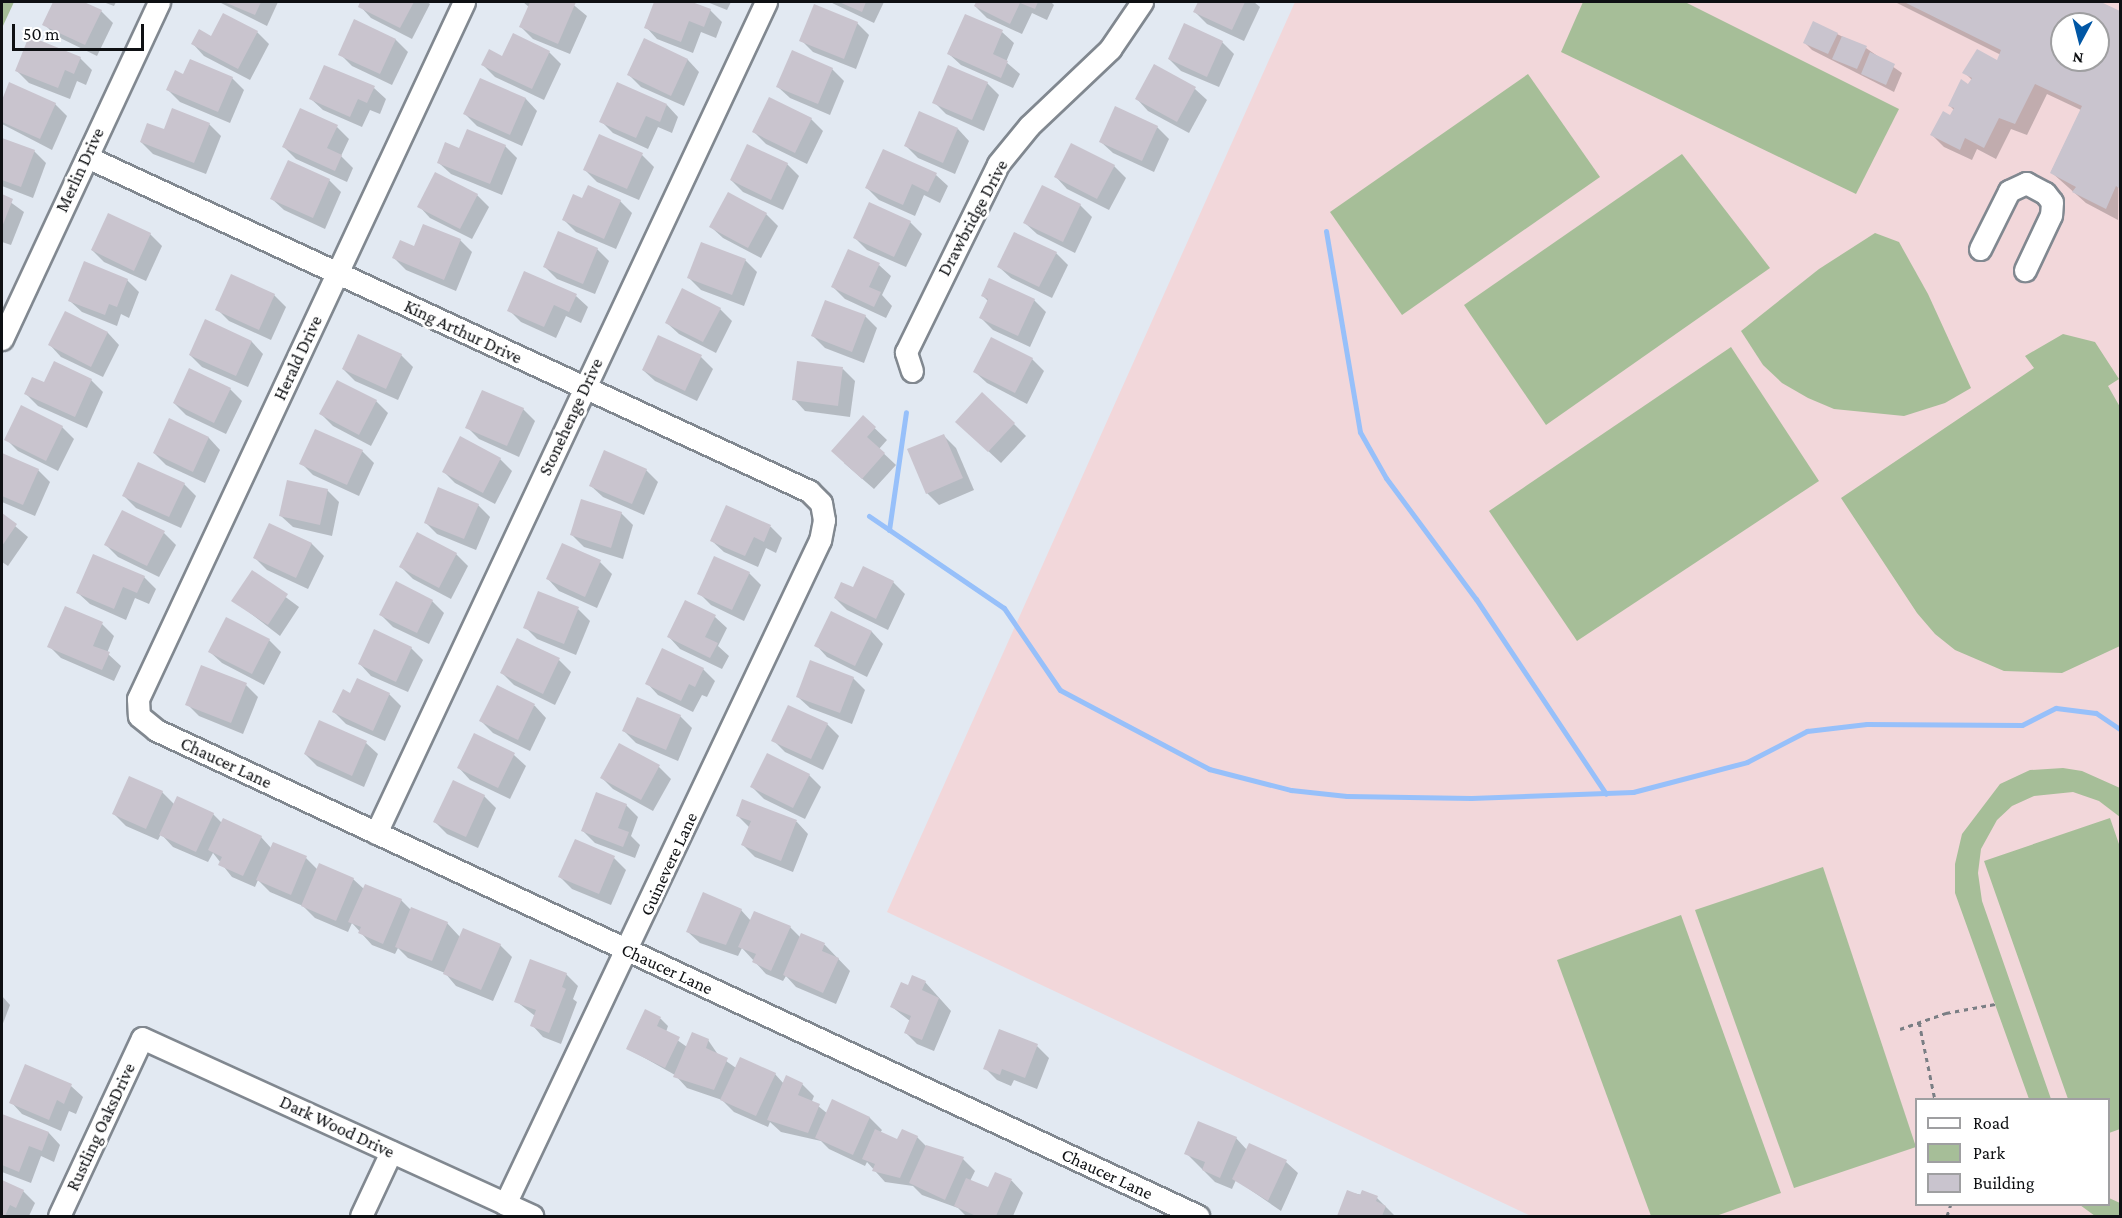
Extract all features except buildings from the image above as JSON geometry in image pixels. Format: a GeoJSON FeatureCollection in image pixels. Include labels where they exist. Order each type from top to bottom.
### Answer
{"type":"FeatureCollection","features":[{"type":"Feature","properties":{"kind":"street","name":"Merlin Drive"},"geometry":{"type":"LineString","coordinates":[[2,335],[159,2]]}},
{"type":"Feature","properties":{"kind":"street","name":"Herald Drive"},"geometry":{"type":"LineString","coordinates":[[139,716],[138,699],[464,2]]}},
{"type":"Feature","properties":{"kind":"street","name":"Stonehenge Drive"},"geometry":{"type":"LineString","coordinates":[[376,833],[766,2]]}},
{"type":"Feature","properties":{"kind":"street","name":"Drawbridge Drive"},"geometry":{"type":"LineString","coordinates":[[912,370],[906,352],[998,164],[1029,126],[1110,49],[1143,2]]}},
{"type":"Feature","properties":{"kind":"street","name":"King Arthur Drive"},"geometry":{"type":"LineString","coordinates":[[87,156],[809,491],[821,503],[824,520]]}},
{"type":"Feature","properties":{"kind":"street"},"geometry":{"type":"LineString","coordinates":[[1980,249],[2009,191],[2026,183],[2045,193],[2052,202],[2051,215],[2025,270]]}},
{"type":"Feature","properties":{"kind":"street","name":"Guinevere Lane"},"geometry":{"type":"LineString","coordinates":[[505,1204],[628,951],[820,540],[824,520]]}},
{"type":"Feature","properties":{"kind":"street","name":"Chaucer Lane"},"geometry":{"type":"LineString","coordinates":[[139,716],[156,730],[1198,1216]]}},
{"type":"Feature","properties":{"kind":"street","name":"Dark Wood Drive"},"geometry":{"type":"LineString","coordinates":[[142,1038],[532,1216]]}},
{"type":"Feature","properties":{"kind":"street","name":"Rustling OaksDrive"},"geometry":{"type":"LineString","coordinates":[[59,1216],[142,1038]]}},
{"type":"Feature","properties":{"kind":"street"},"geometry":{"type":"LineString","coordinates":[[361,1216],[391,1152]]}},
{"type":"Feature","properties":{"kind":"path"},"geometry":{"type":"LineString","coordinates":[[1900,1029],[1919,1022],[1995,1004]]}},
{"type":"Feature","properties":{"kind":"path"},"geometry":{"type":"LineString","coordinates":[[1919,1022],[1935,1098]]}},
{"type":"Feature","properties":{"kind":"shaded area"},"geometry":{"type":"Polygon","coordinates":[[[1295,2],[2120,2],[2120,1216],[1531,1216],[887,912],[1295,2]]]}},
{"type":"Feature","properties":{"kind":"green space"},"geometry":{"type":"Polygon","coordinates":[[[2,2],[14,2],[2,28],[2,2]]]}},
{"type":"Feature","properties":{"kind":"green space"},"geometry":{"type":"Polygon","coordinates":[[[1583,2],[1685,2],[1899,109],[1856,194],[1561,52],[1583,2]]]}},
{"type":"Feature","properties":{"kind":"green space"},"geometry":{"type":"Polygon","coordinates":[[[1528,74],[1600,177],[1402,315],[1330,212],[1528,74]]]}},
{"type":"Feature","properties":{"kind":"green space"},"geometry":{"type":"Polygon","coordinates":[[[1682,154],[1770,268],[1546,425],[1464,305],[1682,154]]]}},
{"type":"Feature","properties":{"kind":"green space"},"geometry":{"type":"Polygon","coordinates":[[[1875,233],[1899,242],[1928,294],[1971,388],[1945,403],[1904,416],[1834,409],[1808,398],[1782,383],[1763,365],[1741,331],[1819,269],[1875,233]]]}},
{"type":"Feature","properties":{"kind":"green space"},"geometry":{"type":"Polygon","coordinates":[[[2063,334],[2095,342],[2119,379],[2108,386],[2120,407],[2120,646],[2062,673],[2004,671],[1955,650],[1935,634],[1917,613],[1841,498],[2034,368],[2025,356],[2063,334]]]}},
{"type":"Feature","properties":{"kind":"green space"},"geometry":{"type":"Polygon","coordinates":[[[1731,347],[1819,481],[1577,641],[1489,511],[1731,347]]]}},
{"type":"Feature","properties":{"kind":"green space"},"geometry":{"type":"Polygon","coordinates":[[[2063,768],[2082,771],[2120,788],[2120,817],[2099,801],[2073,792],[2034,796],[2012,806],[1997,820],[1981,849],[1978,873],[1982,901],[2051,1098],[2029,1098],[1955,893],[1955,864],[1962,834],[2000,784],[2030,770],[2063,768]]]}},
{"type":"Feature","properties":{"kind":"green space"},"geometry":{"type":"Polygon","coordinates":[[[2110,818],[2120,847],[2120,1129],[2110,1133],[2110,1098],[2068,1098],[1984,861],[2110,818]]]}},
{"type":"Feature","properties":{"kind":"green space"},"geometry":{"type":"Polygon","coordinates":[[[1823,867],[1915,1147],[1794,1188],[1695,910],[1823,867]]]}},
{"type":"Feature","properties":{"kind":"green space"},"geometry":{"type":"Polygon","coordinates":[[[1681,915],[1781,1193],[1716,1216],[1651,1216],[1557,960],[1681,915]]]}},
{"type":"Feature","properties":{"kind":"green space"},"geometry":{"type":"Polygon","coordinates":[[[2110,1198],[2120,1203],[2120,1216],[2095,1216],[2081,1206],[2110,1206],[2110,1198]]]}},
{"type":"Feature","properties":{"kind":"waterway"},"geometry":{"type":"LineString","coordinates":[[1326,231],[1360,432],[1386,478],[1476,599],[1606,794]]}},
{"type":"Feature","properties":{"kind":"waterway"},"geometry":{"type":"LineString","coordinates":[[889,530],[906,412]]}},
{"type":"Feature","properties":{"kind":"waterway"},"geometry":{"type":"LineString","coordinates":[[869,516],[1004,608],[1060,690],[1209,769],[1291,790],[1347,796],[1471,798],[1633,792],[1747,762],[1807,731],[1867,724],[2022,725],[2056,708],[2096,713],[2120,729]]}}]}
